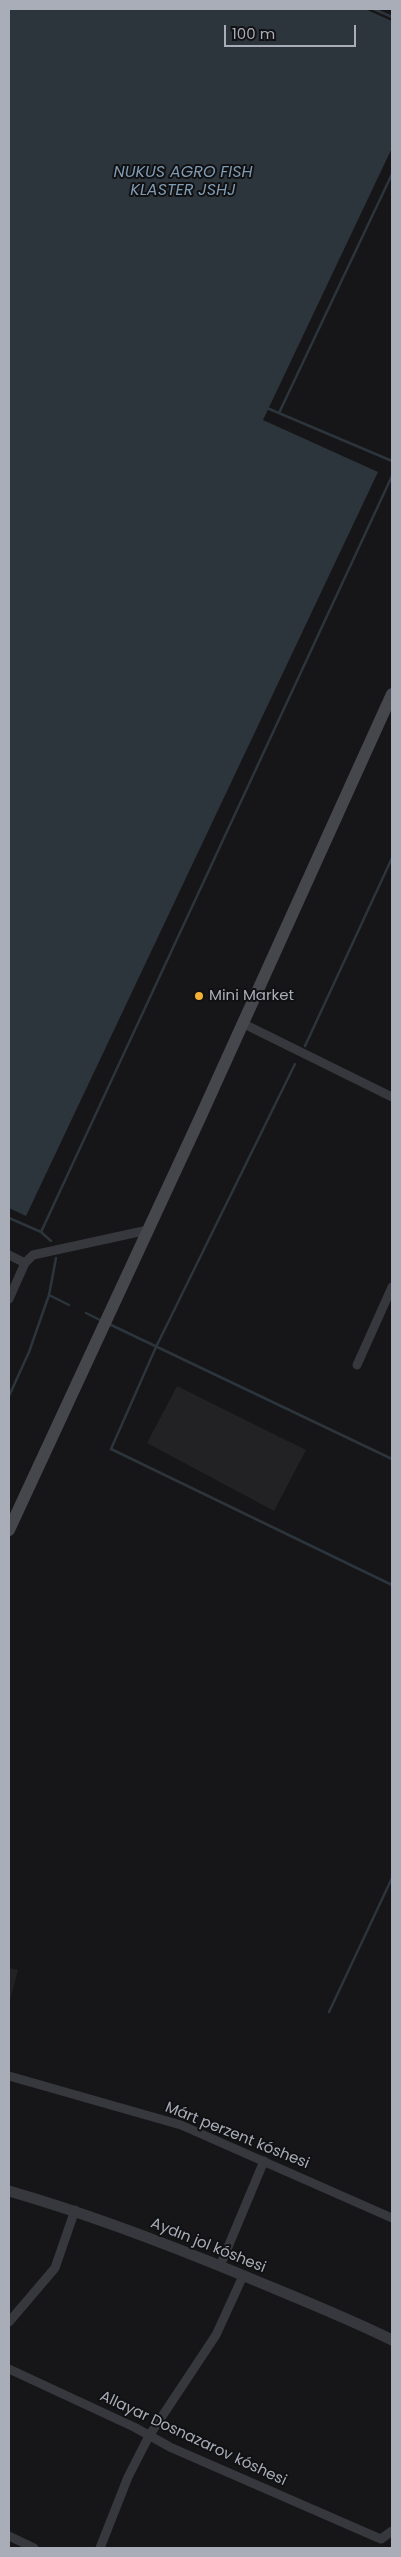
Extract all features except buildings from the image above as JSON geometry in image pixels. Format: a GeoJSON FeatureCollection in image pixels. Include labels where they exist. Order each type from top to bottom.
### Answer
{"type":"FeatureCollection","features":[{"type":"Feature","properties":{"kind":"main road"},"geometry":{"type":"LineString","coordinates":[[9,1530],[90,1357],[392,694]]}},
{"type":"Feature","properties":{"kind":"street"},"geometry":{"type":"LineString","coordinates":[[242,1023],[392,1097]]}},
{"type":"Feature","properties":{"kind":"street"},"geometry":{"type":"LineString","coordinates":[[9,1299],[25,1263],[32,1255],[148,1230]]}},
{"type":"Feature","properties":{"kind":"street"},"geometry":{"type":"LineString","coordinates":[[9,1255],[25,1263]]}},
{"type":"Feature","properties":{"kind":"street"},"geometry":{"type":"LineString","coordinates":[[357,1365],[392,1286]]}},
{"type":"Feature","properties":{"kind":"street","name":"Márt perzent kóshesi"},"geometry":{"type":"LineString","coordinates":[[9,2076],[181,2125],[392,2218]]}},
{"type":"Feature","properties":{"kind":"street"},"geometry":{"type":"LineString","coordinates":[[220,2266],[264,2161]]}},
{"type":"Feature","properties":{"kind":"street","name":"Aydın jol kóshesi"},"geometry":{"type":"LineString","coordinates":[[9,2191],[76,2210],[220,2266],[392,2340]]}},
{"type":"Feature","properties":{"kind":"street"},"geometry":{"type":"LineString","coordinates":[[9,2322],[54,2268],[76,2210]]}},
{"type":"Feature","properties":{"kind":"street"},"geometry":{"type":"LineString","coordinates":[[100,2548],[128,2477],[148,2436],[216,2335],[243,2276]]}},
{"type":"Feature","properties":{"kind":"street","name":"Allayar Dosnazarov kóshesi"},"geometry":{"type":"LineString","coordinates":[[9,2369],[134,2427],[148,2436],[381,2539],[392,2530]]}},
{"type":"Feature","properties":{"kind":"street"},"geometry":{"type":"LineString","coordinates":[[9,2536],[34,2548]]}},
{"type":"Feature","properties":{"kind":"shaded area"},"geometry":{"type":"Polygon","coordinates":[[[177,1386],[306,1450],[274,1511],[147,1443],[177,1386]]]}},
{"type":"Feature","properties":{"kind":"shaded area"},"geometry":{"type":"Polygon","coordinates":[[[9,1968],[18,1970],[9,2004],[9,1968]]]}},
{"type":"Feature","properties":{"kind":"water","name":"NUKUS AGRO FISH KLASTER JSHJ"},"geometry":{"type":"Polygon","coordinates":[[[9,9],[365,9],[392,21],[392,148],[263,420],[378,472],[26,1216],[9,1208],[9,9]]]}},
{"type":"Feature","properties":{"kind":"waterway"},"geometry":{"type":"LineString","coordinates":[[374,9],[392,17]]}},
{"type":"Feature","properties":{"kind":"waterway"},"geometry":{"type":"LineString","coordinates":[[279,413],[392,174]]}},
{"type":"Feature","properties":{"kind":"waterway"},"geometry":{"type":"LineString","coordinates":[[267,408],[392,461]]}},
{"type":"Feature","properties":{"kind":"waterway"},"geometry":{"type":"LineString","coordinates":[[41,1232],[392,476]]}},
{"type":"Feature","properties":{"kind":"waterway"},"geometry":{"type":"LineString","coordinates":[[305,1046],[392,858]]}},
{"type":"Feature","properties":{"kind":"waterway"},"geometry":{"type":"LineString","coordinates":[[295,1064],[156,1347],[111,1449],[392,1585]]}},
{"type":"Feature","properties":{"kind":"waterway"},"geometry":{"type":"LineString","coordinates":[[9,1218],[41,1232],[51,1241]]}},
{"type":"Feature","properties":{"kind":"waterway"},"geometry":{"type":"LineString","coordinates":[[49,1295],[56,1258]]}},
{"type":"Feature","properties":{"kind":"waterway"},"geometry":{"type":"LineString","coordinates":[[9,1396],[29,1352],[49,1295],[69,1305]]}},
{"type":"Feature","properties":{"kind":"waterway"},"geometry":{"type":"LineString","coordinates":[[86,1313],[102,1321]]}},
{"type":"Feature","properties":{"kind":"waterway"},"geometry":{"type":"LineString","coordinates":[[109,1324],[392,1459]]}},
{"type":"Feature","properties":{"kind":"waterway"},"geometry":{"type":"LineString","coordinates":[[329,2012],[392,1878]]}},
{"type":"Feature","properties":{"kind":"place","name":"Mini Market"},"geometry":{"type":"Point","coordinates":[199,996]}}]}
